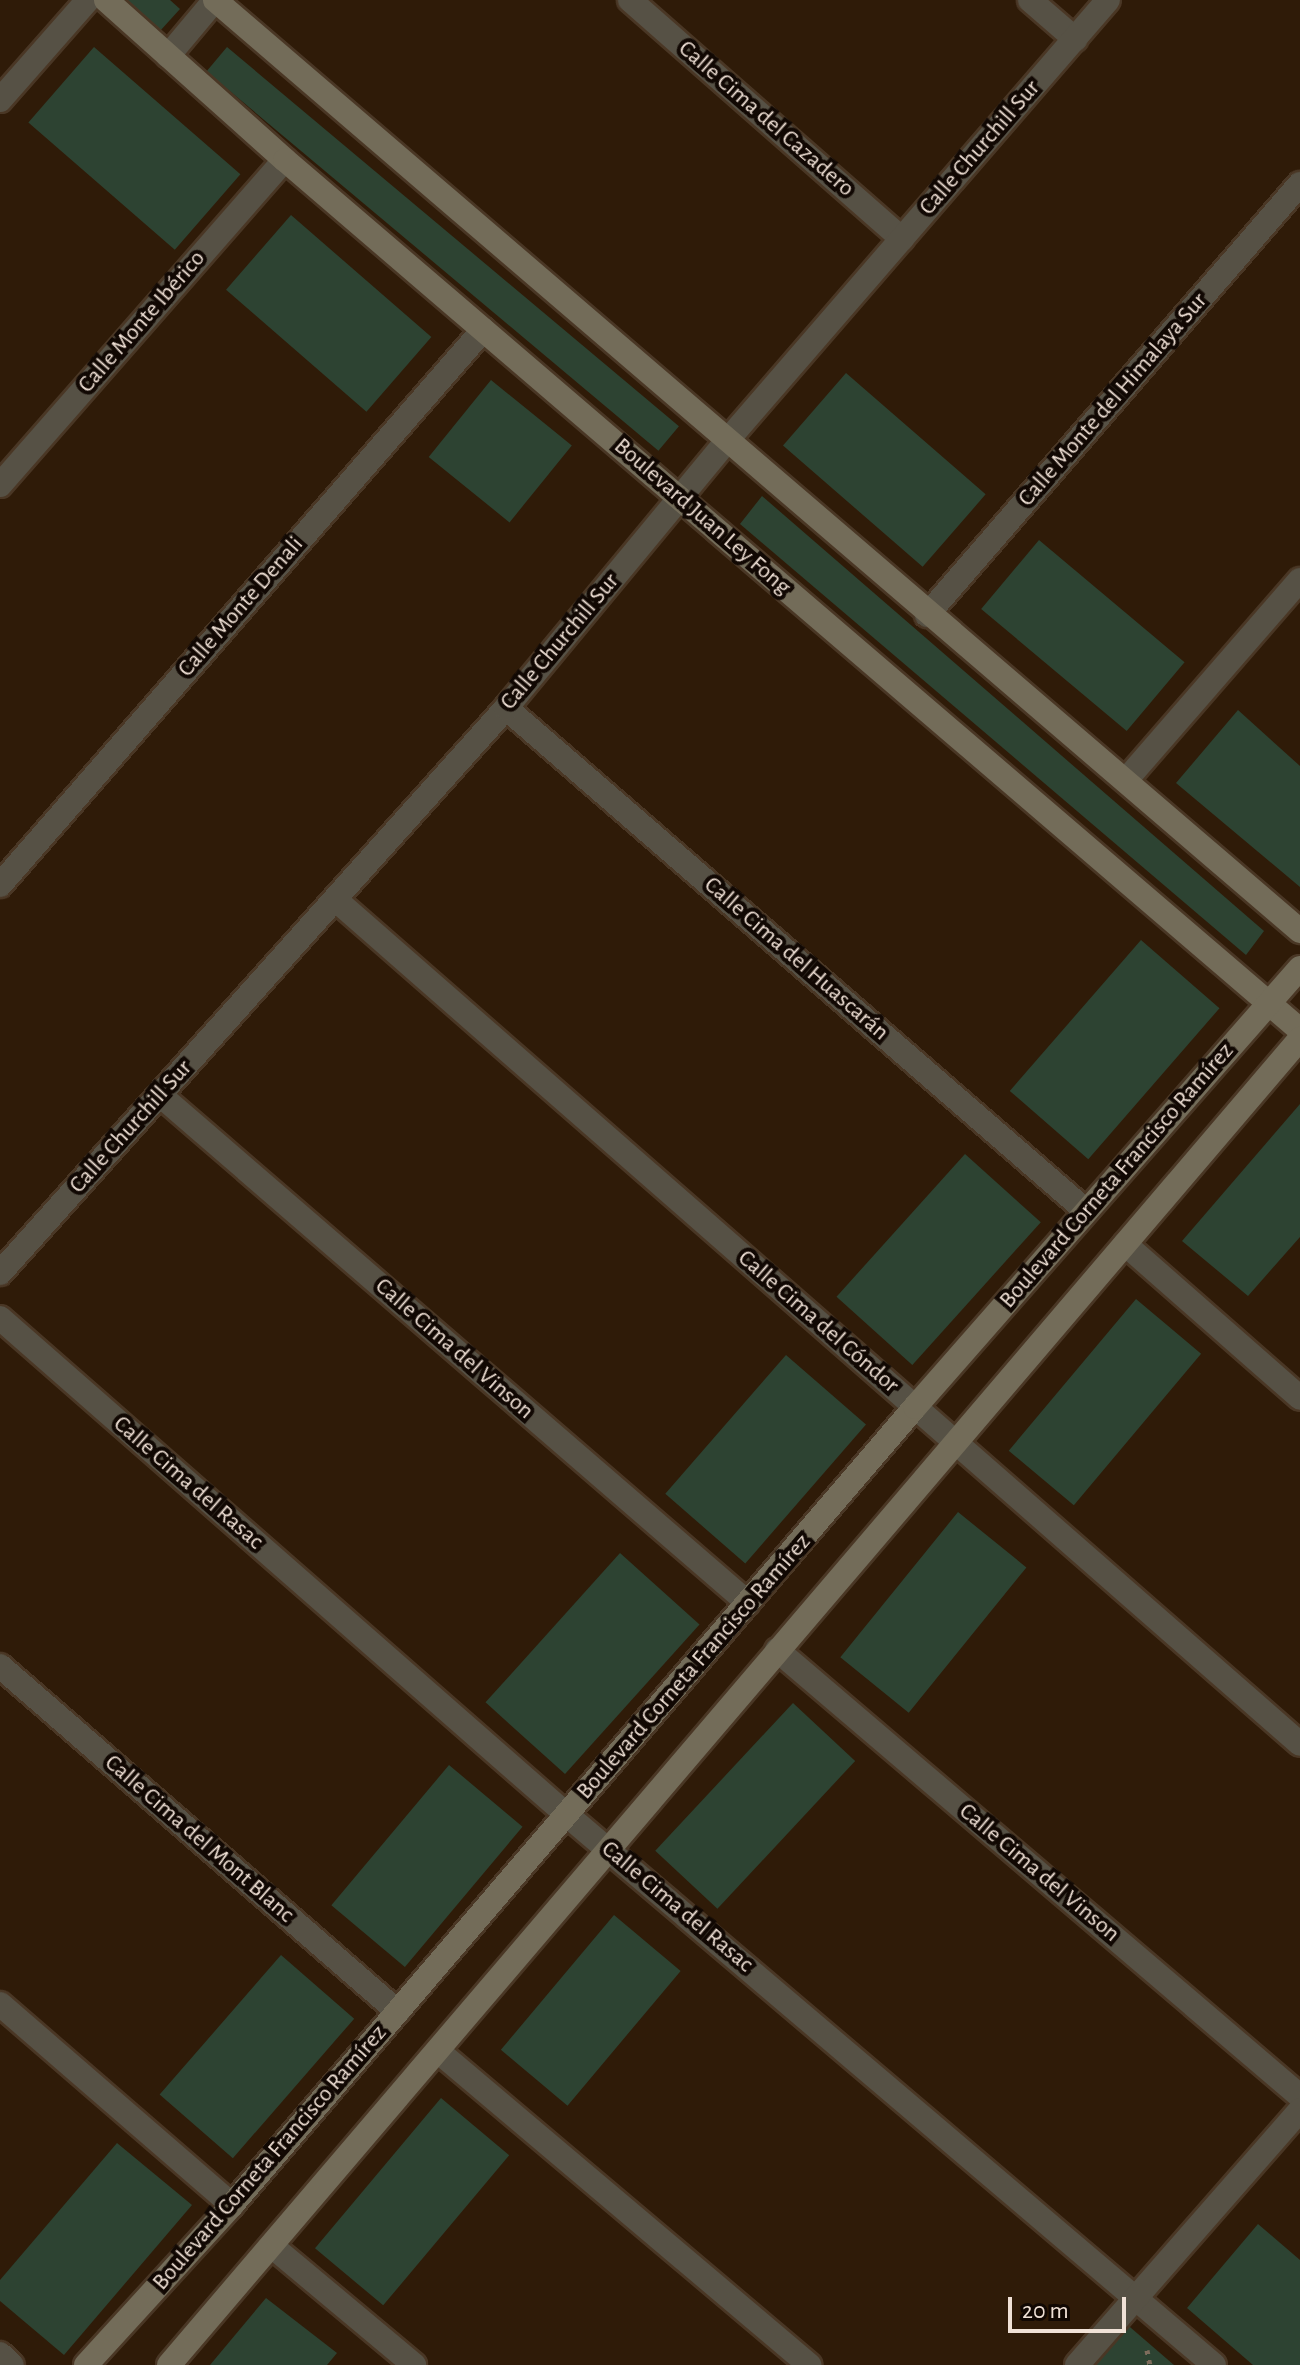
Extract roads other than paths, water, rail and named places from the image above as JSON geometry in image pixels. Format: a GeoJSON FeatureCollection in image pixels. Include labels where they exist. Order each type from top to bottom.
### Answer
{"type":"FeatureCollection","features":[{"type":"Feature","properties":{"kind":"street"},"geometry":{"type":"LineString","coordinates":[[0,100],[88,0]]}},
{"type":"Feature","properties":{"kind":"street","name":"Boulevard Juan Ley Fong"},"geometry":{"type":"LineString","coordinates":[[106,0],[285,160],[1300,1030]]}},
{"type":"Feature","properties":{"kind":"street"},"geometry":{"type":"LineString","coordinates":[[168,56],[215,0],[927,615],[1126,780],[1300,931]]}},
{"type":"Feature","properties":{"kind":"street","name":"Calle Cima del Cazadero"},"geometry":{"type":"LineString","coordinates":[[630,0],[902,239]]}},
{"type":"Feature","properties":{"kind":"street"},"geometry":{"type":"LineString","coordinates":[[1030,0],[1075,39]]}},
{"type":"Feature","properties":{"kind":"street","name":"Calle Churchill Sur"},"geometry":{"type":"LineString","coordinates":[[0,1273],[506,708],[726,442],[1108,0]]}},
{"type":"Feature","properties":{"kind":"street","name":"Calle Monte Ibérico"},"geometry":{"type":"LineString","coordinates":[[0,485],[285,160]]}},
{"type":"Feature","properties":{"kind":"street","name":"Calle Monte del Himalaya Sur"},"geometry":{"type":"LineString","coordinates":[[927,615],[1300,184]]}},
{"type":"Feature","properties":{"kind":"street","name":"Calle Monte Denali"},"geometry":{"type":"LineString","coordinates":[[0,885],[483,330]]}},
{"type":"Feature","properties":{"kind":"street"},"geometry":{"type":"LineString","coordinates":[[1126,780],[1300,580]]}},
{"type":"Feature","properties":{"kind":"street","name":"Calle Cima del Huascarán"},"geometry":{"type":"LineString","coordinates":[[506,708],[1086,1211]]}},
{"type":"Feature","properties":{"kind":"street","name":"Calle Cima del Cóndor"},"geometry":{"type":"LineString","coordinates":[[336,900],[1300,1744]]}},
{"type":"Feature","properties":{"kind":"street","name":"Boulevard Corneta Francisco Ramírez"},"geometry":{"type":"LineString","coordinates":[[86,2365],[232,2205],[915,1407],[1300,968]]}},
{"type":"Feature","properties":{"kind":"street","name":"Boulevard Corneta Francisco Ramírez"},"geometry":{"type":"LineString","coordinates":[[169,2365],[273,2247],[607,1848],[1300,1039]]}},
{"type":"Feature","properties":{"kind":"street","name":"Calle Cima del Vinson"},"geometry":{"type":"LineString","coordinates":[[160,1095],[748,1603]]}},
{"type":"Feature","properties":{"kind":"street"},"geometry":{"type":"LineString","coordinates":[[1125,1244],[1300,1398]]}},
{"type":"Feature","properties":{"kind":"street","name":"Calle Cima del Rasac"},"geometry":{"type":"LineString","coordinates":[[0,1318],[567,1815],[1214,2365]]}},
{"type":"Feature","properties":{"kind":"street","name":"Calle Cima del Vinson"},"geometry":{"type":"LineString","coordinates":[[777,1650],[1300,2096]]}},
{"type":"Feature","properties":{"kind":"street","name":"Calle Cima del Mont Blanc"},"geometry":{"type":"LineString","coordinates":[[0,1666],[398,2012]]}},
{"type":"Feature","properties":{"kind":"street"},"geometry":{"type":"LineString","coordinates":[[0,2004],[232,2205]]}},
{"type":"Feature","properties":{"kind":"street"},"geometry":{"type":"LineString","coordinates":[[439,2052],[810,2365]]}},
{"type":"Feature","properties":{"kind":"street"},"geometry":{"type":"LineString","coordinates":[[1077,2365],[1300,2110]]}},
{"type":"Feature","properties":{"kind":"street"},"geometry":{"type":"LineString","coordinates":[[273,2247],[414,2365]]}},
{"type":"Feature","properties":{"kind":"street"},"geometry":{"type":"LineString","coordinates":[[0,2354],[12,2365]]}}]}
